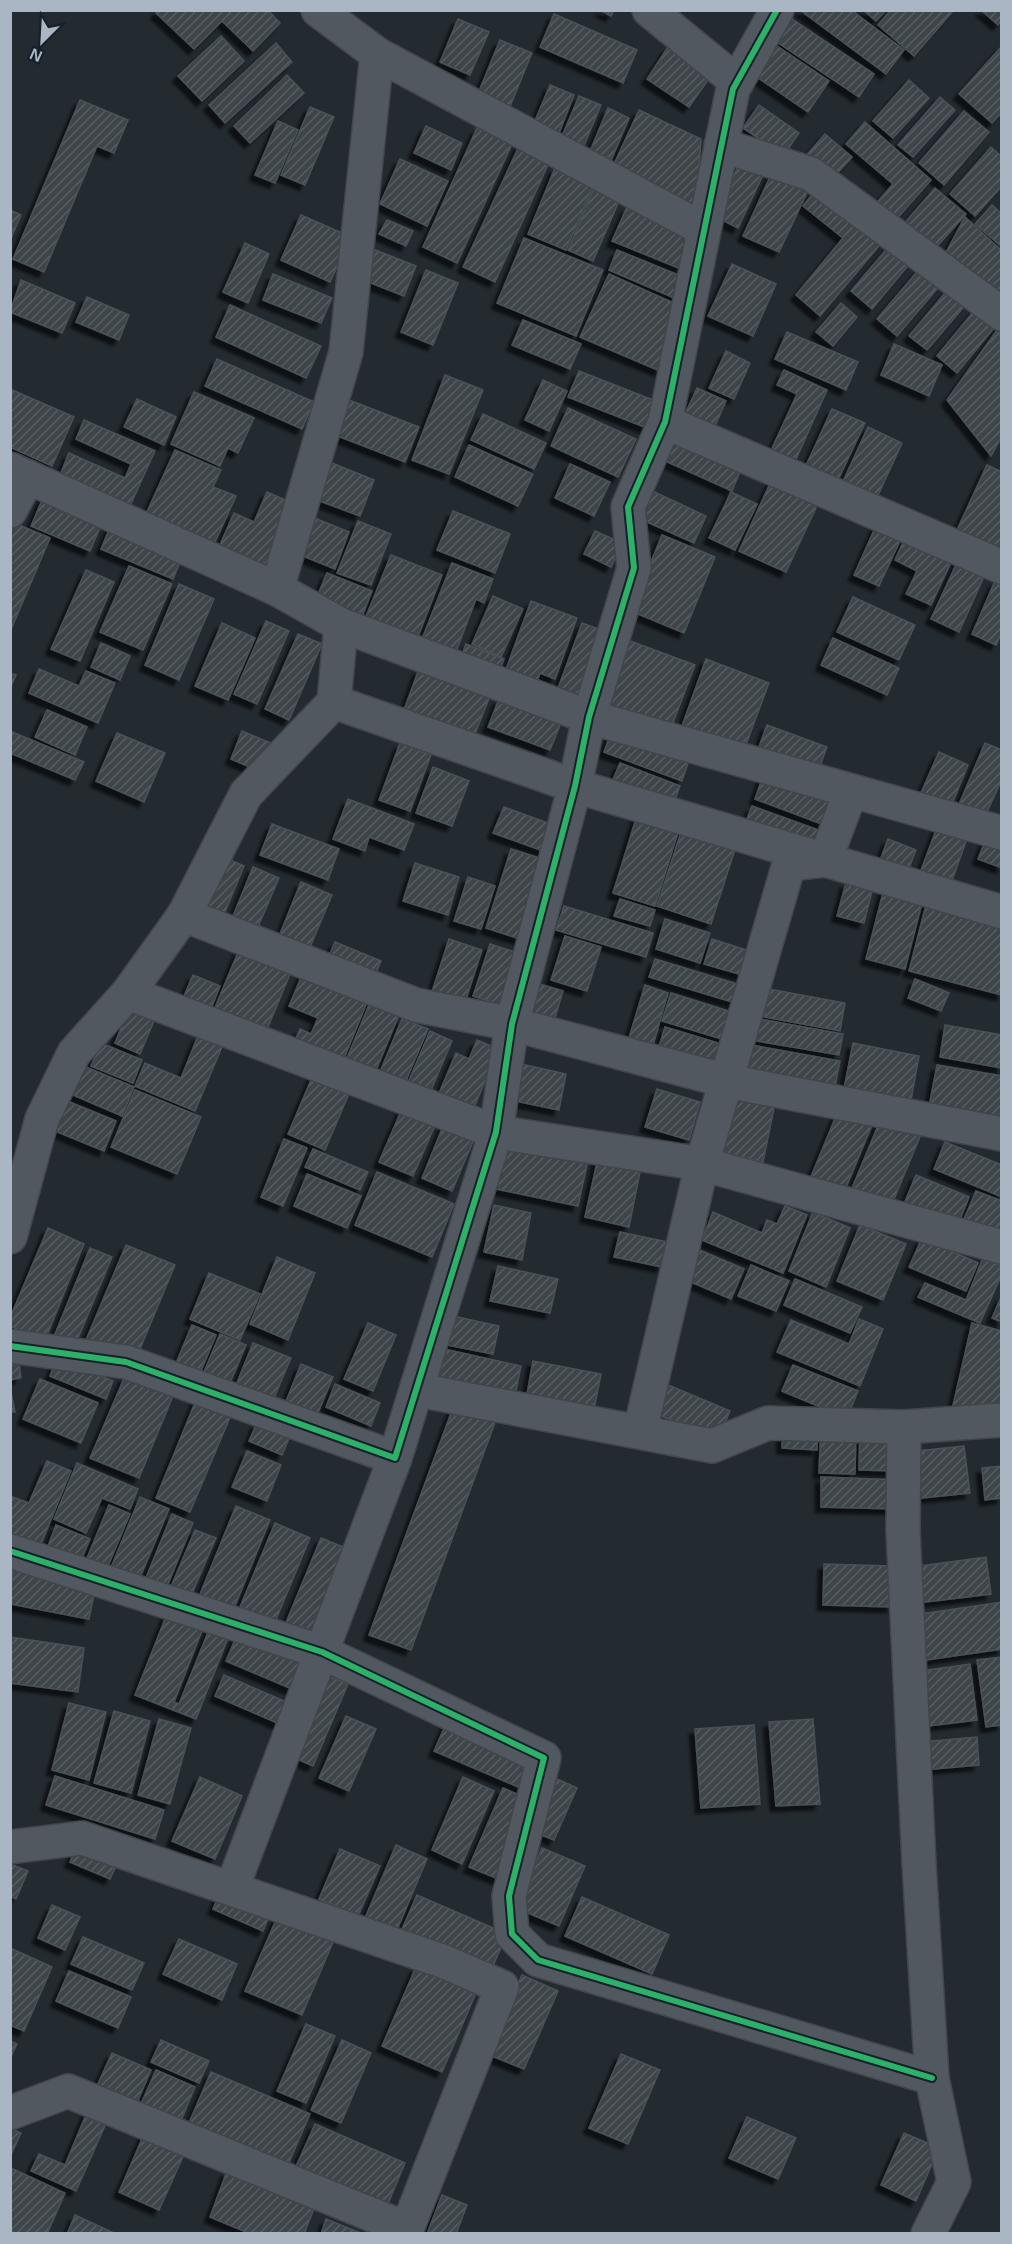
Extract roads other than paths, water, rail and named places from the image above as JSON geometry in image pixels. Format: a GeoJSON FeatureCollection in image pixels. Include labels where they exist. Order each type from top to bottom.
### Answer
{"type":"FeatureCollection","features":[{"type":"Feature","properties":{"kind":"street"},"geometry":{"type":"LineString","coordinates":[[318,10],[377,54],[703,229]]}},
{"type":"Feature","properties":{"kind":"street"},"geometry":{"type":"LineString","coordinates":[[649,10],[737,82]]}},
{"type":"Feature","properties":{"kind":"street"},"geometry":{"type":"LineString","coordinates":[[232,1888],[395,1458],[418,1390],[496,1132],[512,1024],[575,786],[589,717],[634,568],[628,507],[665,422],[703,229],[737,82],[777,10]]}},
{"type":"Feature","properties":{"kind":"street"},"geometry":{"type":"LineString","coordinates":[[276,589],[346,352],[377,54]]}},
{"type":"Feature","properties":{"kind":"street"},"geometry":{"type":"LineString","coordinates":[[722,145],[811,174],[1002,315]]}},
{"type":"Feature","properties":{"kind":"street"},"geometry":{"type":"LineString","coordinates":[[665,422],[1002,567]]}},
{"type":"Feature","properties":{"kind":"street"},"geometry":{"type":"LineString","coordinates":[[10,512],[20,473],[276,589],[341,625],[589,717],[1002,833]]}},
{"type":"Feature","properties":{"kind":"street"},"geometry":{"type":"LineString","coordinates":[[10,1237],[42,1119],[74,1053],[128,993],[184,915],[246,794],[334,702],[341,625]]}},
{"type":"Feature","properties":{"kind":"street"},"geometry":{"type":"LineString","coordinates":[[334,702],[575,786],[1002,912]]}},
{"type":"Feature","properties":{"kind":"street"},"geometry":{"type":"LineString","coordinates":[[825,860],[851,791]]}},
{"type":"Feature","properties":{"kind":"street"},"geometry":{"type":"LineString","coordinates":[[640,1431],[702,1164],[789,864],[825,860]]}},
{"type":"Feature","properties":{"kind":"street"},"geometry":{"type":"LineString","coordinates":[[184,915],[416,1005],[512,1024],[727,1081],[1002,1134]]}},
{"type":"Feature","properties":{"kind":"street"},"geometry":{"type":"LineString","coordinates":[[128,993],[496,1132],[702,1164],[1002,1247]]}},
{"type":"Feature","properties":{"kind":"street"},"geometry":{"type":"LineString","coordinates":[[10,1346],[126,1362],[395,1458]]}},
{"type":"Feature","properties":{"kind":"street"},"geometry":{"type":"LineString","coordinates":[[418,1390],[712,1446],[768,1423],[903,1427],[1002,1420]]}},
{"type":"Feature","properties":{"kind":"street"},"geometry":{"type":"LineString","coordinates":[[903,1427],[904,1555],[932,2078],[954,2182],[928,2234]]}},
{"type":"Feature","properties":{"kind":"street"},"geometry":{"type":"LineString","coordinates":[[10,1551],[322,1652],[544,1758],[509,1896],[512,1934],[538,1960],[932,2078]]}},
{"type":"Feature","properties":{"kind":"street"},"geometry":{"type":"LineString","coordinates":[[10,1847],[82,1838],[445,1962],[502,1988]]}},
{"type":"Feature","properties":{"kind":"street"},"geometry":{"type":"LineString","coordinates":[[10,2113],[68,2091],[406,2231],[502,1988],[538,1960]]}}]}
